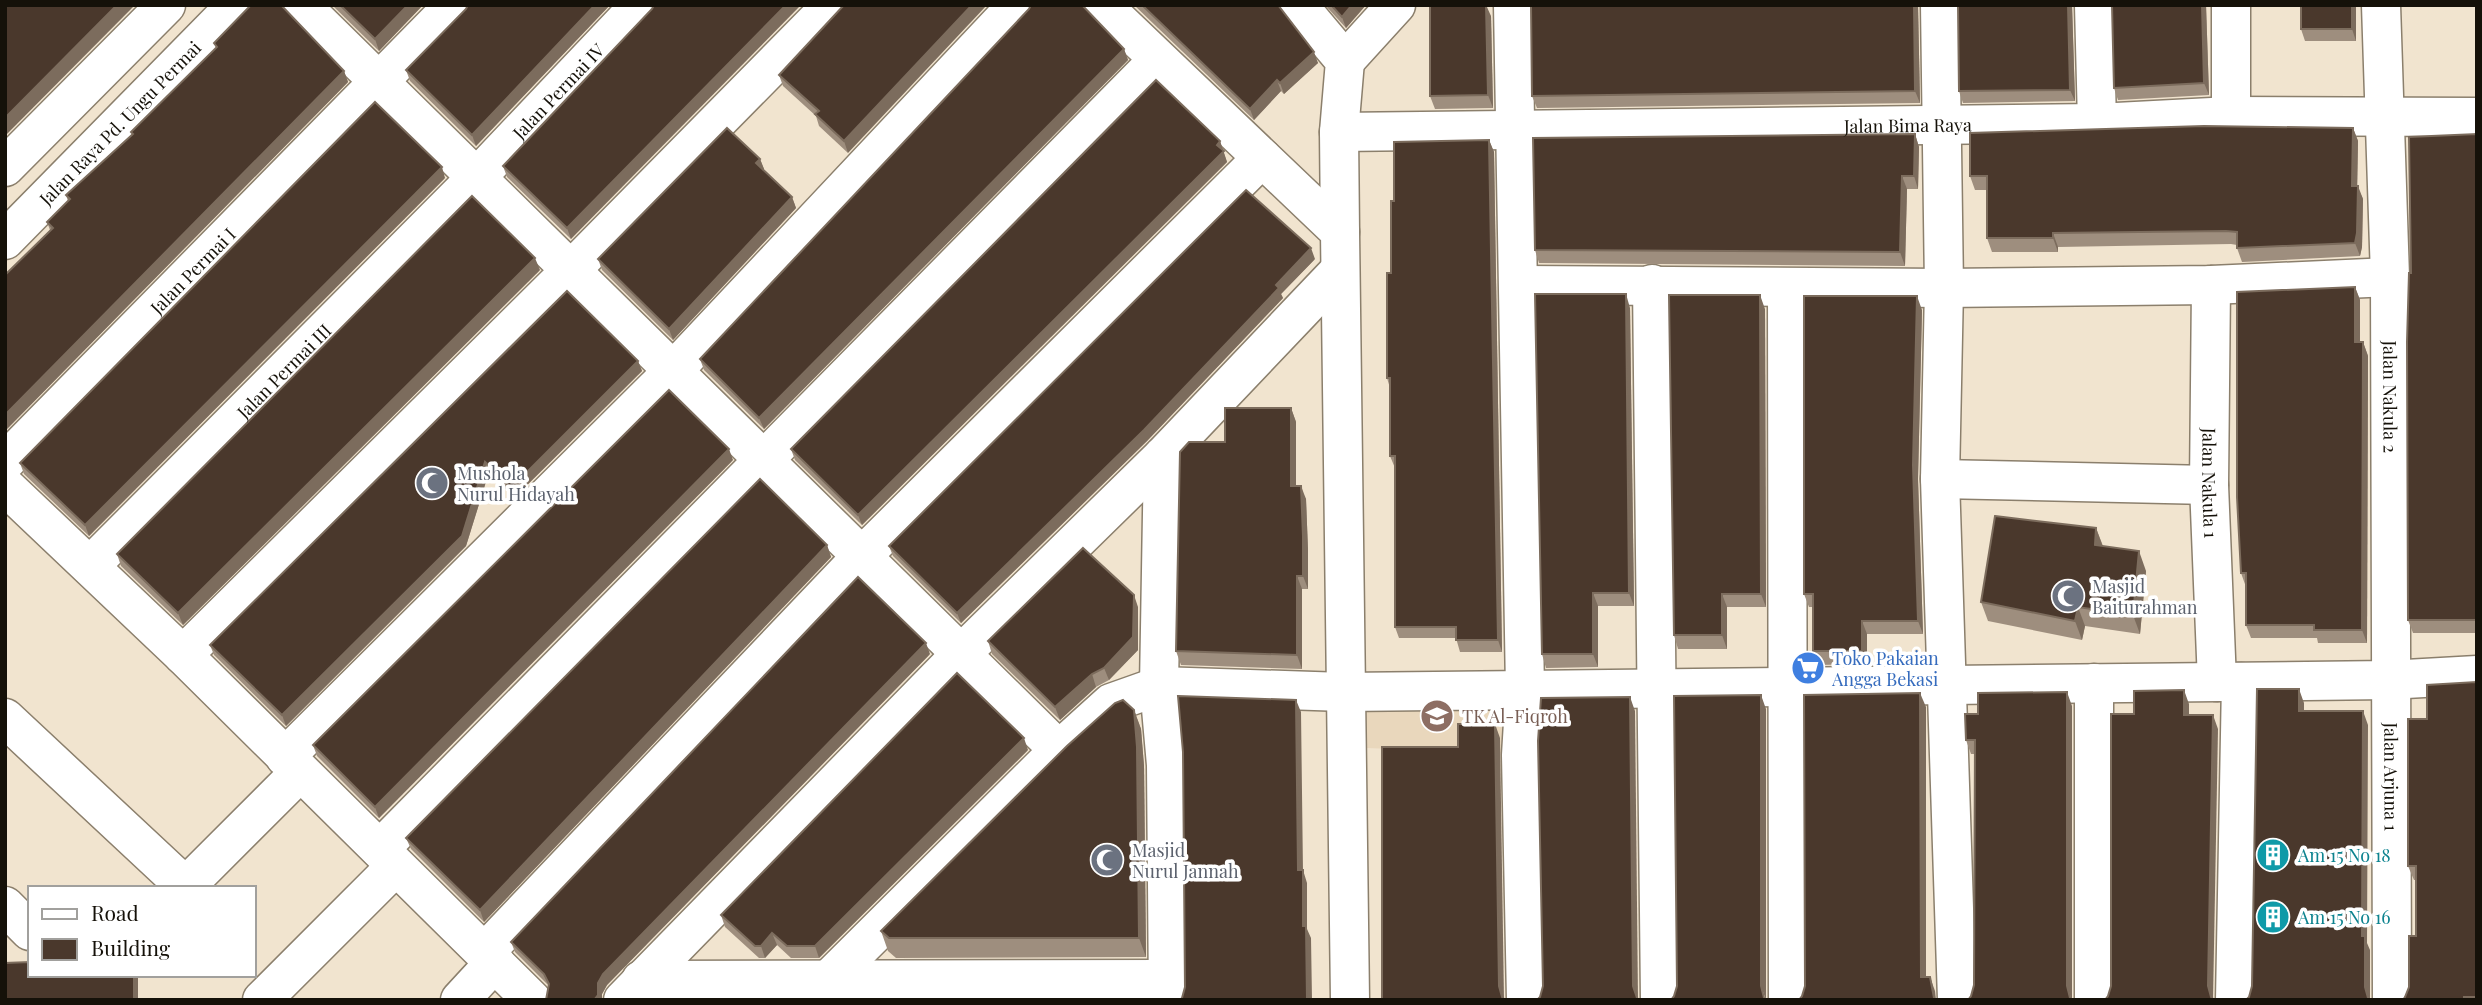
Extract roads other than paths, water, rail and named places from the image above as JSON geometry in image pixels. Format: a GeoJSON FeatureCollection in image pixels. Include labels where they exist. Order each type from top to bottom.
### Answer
{"type":"FeatureCollection","features":[{"type":"Feature","properties":{"kind":"street"},"geometry":{"type":"LineString","coordinates":[[5,167],[166,5]]}},
{"type":"Feature","properties":{"kind":"street","name":"Jalan Raya Pd. Ungu Permai"},"geometry":{"type":"LineString","coordinates":[[5,240],[236,5]]}},
{"type":"Feature","properties":{"kind":"street"},"geometry":{"type":"LineString","coordinates":[[302,5],[1059,750]]}},
{"type":"Feature","properties":{"kind":"street","name":"Jalan Permai I"},"geometry":{"type":"LineString","coordinates":[[5,462],[454,5]]}},
{"type":"Feature","properties":{"kind":"street","name":"Jalan Permai IV"},"geometry":{"type":"LineString","coordinates":[[477,177],[640,5]]}},
{"type":"Feature","properties":{"kind":"street"},"geometry":{"type":"LineString","coordinates":[[183,655],[571,270],[832,5]]}},
{"type":"Feature","properties":{"kind":"street"},"geometry":{"type":"LineString","coordinates":[[185,886],[292,764],[673,371],[1017,5]]}},
{"type":"Feature","properties":{"kind":"street"},"geometry":{"type":"LineString","coordinates":[[1102,5],[1340,232]]}},
{"type":"Feature","properties":{"kind":"street"},"geometry":{"type":"LineString","coordinates":[[1298,5],[1345,61]]}},
{"type":"Feature","properties":{"kind":"street"},"geometry":{"type":"LineString","coordinates":[[1350,1000],[1339,132],[1345,61],[1396,5]]}},
{"type":"Feature","properties":{"kind":"street"},"geometry":{"type":"LineString","coordinates":[[1513,5],[1514,130],[1520,285],[1525,690],[1521,755],[1526,1000]]}},
{"type":"Feature","properties":{"kind":"street"},"geometry":{"type":"LineString","coordinates":[[1940,5],[1944,288],[1940,479],[1949,685],[1957,1000]]}},
{"type":"Feature","properties":{"kind":"street"},"geometry":{"type":"LineString","coordinates":[[2094,5],[2096,123]]}},
{"type":"Feature","properties":{"kind":"street"},"geometry":{"type":"LineString","coordinates":[[2231,5],[2231,116]]}},
{"type":"Feature","properties":{"kind":"street","name":"Jalan Nakula 2"},"geometry":{"type":"LineString","coordinates":[[2381,5],[2390,277],[2388,680]]}},
{"type":"Feature","properties":{"kind":"street"},"geometry":{"type":"LineString","coordinates":[[262,1000],[387,858],[765,461],[1158,60]]}},
{"type":"Feature","properties":{"kind":"street","name":"Jalan Bima Raya"},"geometry":{"type":"LineString","coordinates":[[1339,132],[2096,123],[2231,116],[2383,114],[2477,117]]}},
{"type":"Feature","properties":{"kind":"street"},"geometry":{"type":"LineString","coordinates":[[460,1000],[490,957],[862,556],[1262,158]]}},
{"type":"Feature","properties":{"kind":"street","name":"Jalan Permai III"},"geometry":{"type":"LineString","coordinates":[[90,566],[477,177]]}},
{"type":"Feature","properties":{"kind":"street"},"geometry":{"type":"LineString","coordinates":[[632,990],[961,654],[1163,456],[1340,270]]}},
{"type":"Feature","properties":{"kind":"street"},"geometry":{"type":"LineString","coordinates":[[1520,285],[1944,288],[2211,285],[2390,277]]}},
{"type":"Feature","properties":{"kind":"street"},"geometry":{"type":"LineString","coordinates":[[1652,284],[1660,1000]]}},
{"type":"Feature","properties":{"kind":"street","name":"Jalan Nakula 1"},"geometry":{"type":"LineString","coordinates":[[2211,285],[2209,485],[2229,682],[2235,1000]]}},
{"type":"Feature","properties":{"kind":"street"},"geometry":{"type":"LineString","coordinates":[[1787,288],[1788,1000]]}},
{"type":"Feature","properties":{"kind":"street"},"geometry":{"type":"LineString","coordinates":[[632,990],[829,979],[1168,989],[1166,765],[1159,685],[1163,456]]}},
{"type":"Feature","properties":{"kind":"street"},"geometry":{"type":"LineString","coordinates":[[1940,479],[2209,485]]}},
{"type":"Feature","properties":{"kind":"street"},"geometry":{"type":"LineString","coordinates":[[5,486],[183,655],[532,1000]]}},
{"type":"Feature","properties":{"kind":"street"},"geometry":{"type":"LineString","coordinates":[[829,979],[1059,750],[1111,703],[1125,695],[1159,685],[1344,692],[2388,680],[2477,675]]}},
{"type":"Feature","properties":{"kind":"street","name":"Jalan Arjuna 1"},"geometry":{"type":"LineString","coordinates":[[2388,680],[2392,1000]]}},
{"type":"Feature","properties":{"kind":"street"},"geometry":{"type":"LineString","coordinates":[[2094,683],[2094,1000]]}},
{"type":"Feature","properties":{"kind":"street"},"geometry":{"type":"LineString","coordinates":[[5,718],[183,886]]}},
{"type":"Feature","properties":{"kind":"street"},"geometry":{"type":"LineString","coordinates":[[5,906],[28,929]]}},
{"type":"Feature","properties":{"kind":"street"},"geometry":{"type":"LineString","coordinates":[[5,944],[28,944]]}},
{"type":"Feature","properties":{"kind":"place","name":"Mushola Nurul Hidayah"},"geometry":{"type":"Point","coordinates":[432,483]}},
{"type":"Feature","properties":{"kind":"place","name":"Masjid Baiturahman"},"geometry":{"type":"Point","coordinates":[2068,596]}},
{"type":"Feature","properties":{"kind":"place","name":"Toko Pakaian Angga Bekasi"},"geometry":{"type":"Point","coordinates":[1808,668]}},
{"type":"Feature","properties":{"kind":"place","name":"TK Al-Fiqroh"},"geometry":{"type":"Point","coordinates":[1437,716]}},
{"type":"Feature","properties":{"kind":"place","name":"Am 15 No 18"},"geometry":{"type":"Point","coordinates":[2273,855]}},
{"type":"Feature","properties":{"kind":"place","name":"Masjid Nurul Jannah"},"geometry":{"type":"Point","coordinates":[1107,860]}},
{"type":"Feature","properties":{"kind":"place","name":"Am 15 No 16"},"geometry":{"type":"Point","coordinates":[2273,917]}}]}
